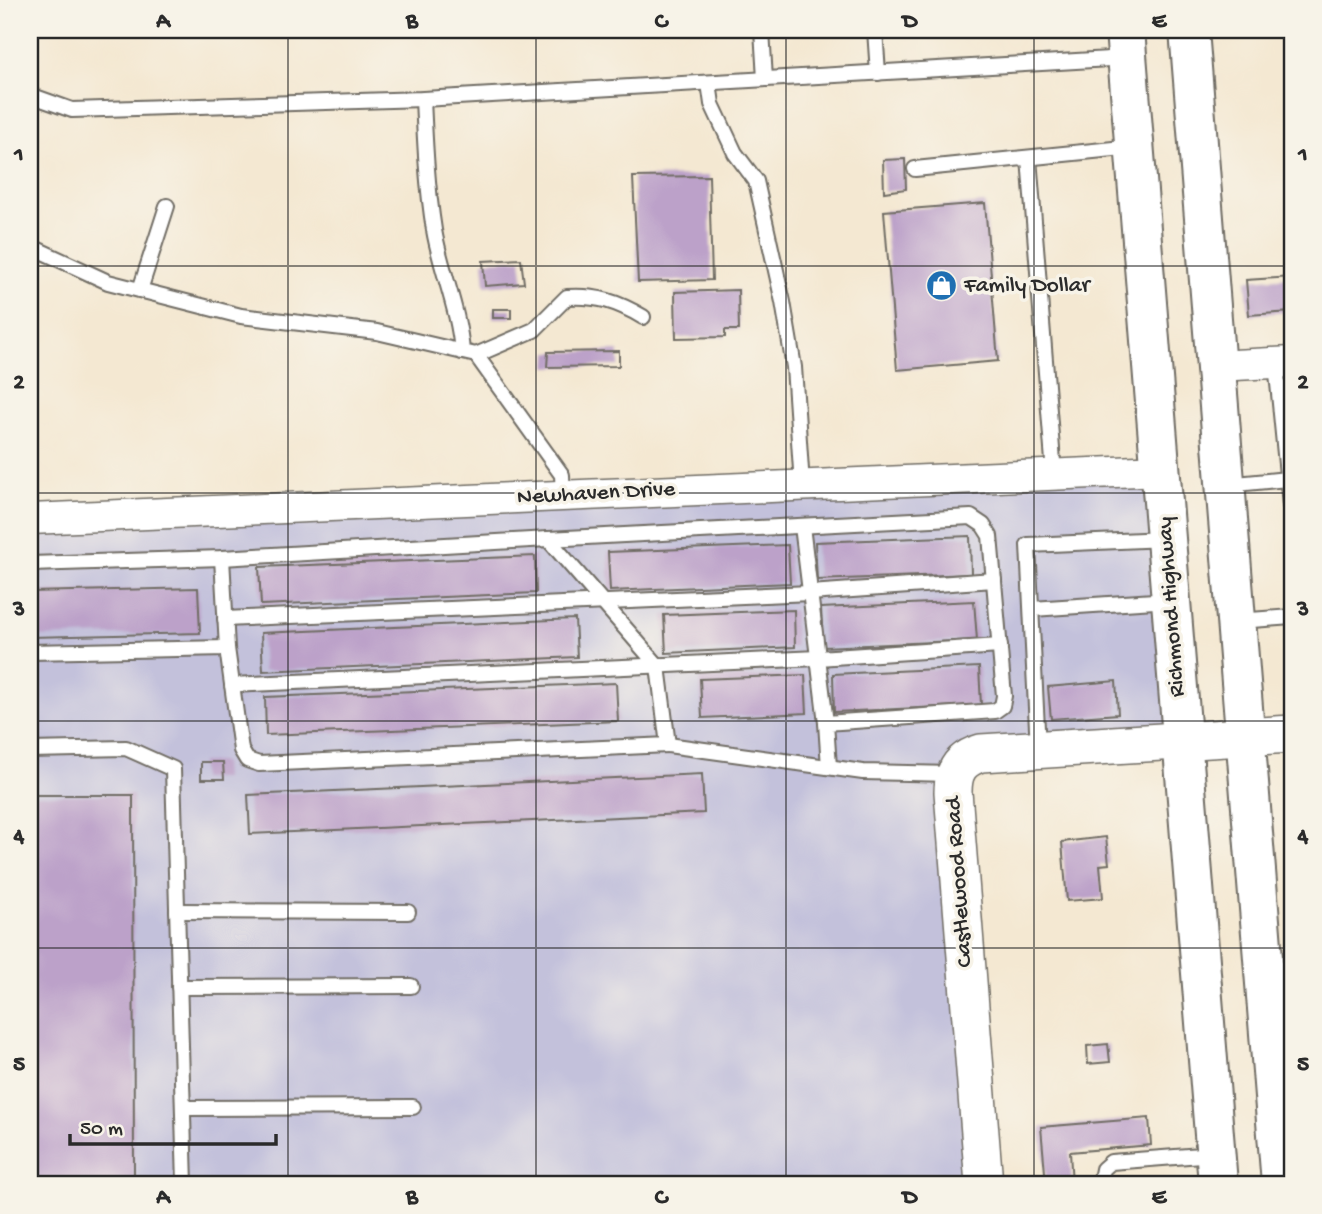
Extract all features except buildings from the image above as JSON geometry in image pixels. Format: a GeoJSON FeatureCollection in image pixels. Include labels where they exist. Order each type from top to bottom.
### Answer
{"type":"FeatureCollection","features":[{"type":"Feature","properties":{"kind":"main road"},"geometry":{"type":"LineString","coordinates":[[1189,30],[1235,621],[1274,1016],[1281,1184]]}},
{"type":"Feature","properties":{"kind":"main road","name":"Richmond Highway"},"geometry":{"type":"LineString","coordinates":[[1126,44],[1217,1169]]}},
{"type":"Feature","properties":{"kind":"street"},"geometry":{"type":"LineString","coordinates":[[1215,366],[1284,362]]}},
{"type":"Feature","properties":{"kind":"street","name":"Newhaven Drive"},"geometry":{"type":"LineString","coordinates":[[30,519],[1161,470]]}},
{"type":"Feature","properties":{"kind":"street","name":"Castlewood Road"},"geometry":{"type":"LineString","coordinates":[[984,1184],[954,804],[954,774],[964,760],[972,755],[1292,734]]}},
{"type":"Feature","properties":{"kind":"lane"},"geometry":{"type":"LineString","coordinates":[[762,30],[765,79]]}},
{"type":"Feature","properties":{"kind":"lane"},"geometry":{"type":"LineString","coordinates":[[875,30],[878,73]]}},
{"type":"Feature","properties":{"kind":"lane"},"geometry":{"type":"LineString","coordinates":[[30,95],[72,110],[423,99],[878,73],[1126,44]]}},
{"type":"Feature","properties":{"kind":"lane"},"geometry":{"type":"LineString","coordinates":[[709,83],[712,104],[735,153],[756,181],[783,302],[793,367],[802,485]]}},
{"type":"Feature","properties":{"kind":"lane"},"geometry":{"type":"LineString","coordinates":[[423,99],[425,161],[434,232],[460,329],[469,354],[562,475],[563,496]]}},
{"type":"Feature","properties":{"kind":"lane"},"geometry":{"type":"LineString","coordinates":[[915,169],[1135,147]]}},
{"type":"Feature","properties":{"kind":"lane"},"geometry":{"type":"LineString","coordinates":[[1029,158],[1054,474]]}},
{"type":"Feature","properties":{"kind":"lane"},"geometry":{"type":"LineString","coordinates":[[140,290],[167,206]]}},
{"type":"Feature","properties":{"kind":"lane"},"geometry":{"type":"LineString","coordinates":[[30,246],[108,282],[241,316],[377,332],[469,354],[534,330],[567,297],[589,295],[620,303],[643,317]]}},
{"type":"Feature","properties":{"kind":"lane"},"geometry":{"type":"LineString","coordinates":[[1284,362],[1287,479],[1292,508]]}},
{"type":"Feature","properties":{"kind":"lane"},"geometry":{"type":"LineString","coordinates":[[1224,486],[1287,479]]}},
{"type":"Feature","properties":{"kind":"lane"},"geometry":{"type":"LineString","coordinates":[[30,564],[222,558],[971,517],[983,526],[990,536],[1004,695],[1002,706],[995,711],[826,723]]}},
{"type":"Feature","properties":{"kind":"lane"},"geometry":{"type":"LineString","coordinates":[[802,526],[829,767]]}},
{"type":"Feature","properties":{"kind":"lane"},"geometry":{"type":"LineString","coordinates":[[548,539],[658,666],[668,745]]}},
{"type":"Feature","properties":{"kind":"lane"},"geometry":{"type":"LineString","coordinates":[[1038,749],[1028,545],[1167,539]]}},
{"type":"Feature","properties":{"kind":"lane"},"geometry":{"type":"LineString","coordinates":[[222,558],[227,648],[241,750],[247,760],[260,764],[668,745],[863,772],[954,774]]}},
{"type":"Feature","properties":{"kind":"lane"},"geometry":{"type":"LineString","coordinates":[[225,619],[810,593],[994,580]]}},
{"type":"Feature","properties":{"kind":"lane"},"geometry":{"type":"LineString","coordinates":[[1032,609],[1170,600]]}},
{"type":"Feature","properties":{"kind":"lane"},"geometry":{"type":"LineString","coordinates":[[1235,621],[1292,617]]}},
{"type":"Feature","properties":{"kind":"lane"},"geometry":{"type":"LineString","coordinates":[[232,685],[818,658],[1000,646]]}},
{"type":"Feature","properties":{"kind":"lane"},"geometry":{"type":"LineString","coordinates":[[30,652],[227,648]]}},
{"type":"Feature","properties":{"kind":"lane"},"geometry":{"type":"LineString","coordinates":[[30,750],[127,748],[173,769],[186,1184]]}},
{"type":"Feature","properties":{"kind":"lane"},"geometry":{"type":"LineString","coordinates":[[177,911],[408,912]]}},
{"type":"Feature","properties":{"kind":"lane"},"geometry":{"type":"LineString","coordinates":[[179,988],[411,986]]}},
{"type":"Feature","properties":{"kind":"lane"},"geometry":{"type":"LineString","coordinates":[[183,1108],[412,1107]]}},
{"type":"Feature","properties":{"kind":"lane"},"geometry":{"type":"LineString","coordinates":[[1100,1184],[1102,1169],[1111,1162],[1217,1169]]}},
{"type":"Feature","properties":{"kind":"shaded area"},"geometry":{"type":"Polygon","coordinates":[[[1161,470],[1183,740],[964,760],[984,1184],[30,1184],[30,519],[1161,470]]]}},
{"type":"Feature","properties":{"kind":"place","name":"Family Dollar"},"geometry":{"type":"Point","coordinates":[941,286]}}]}
